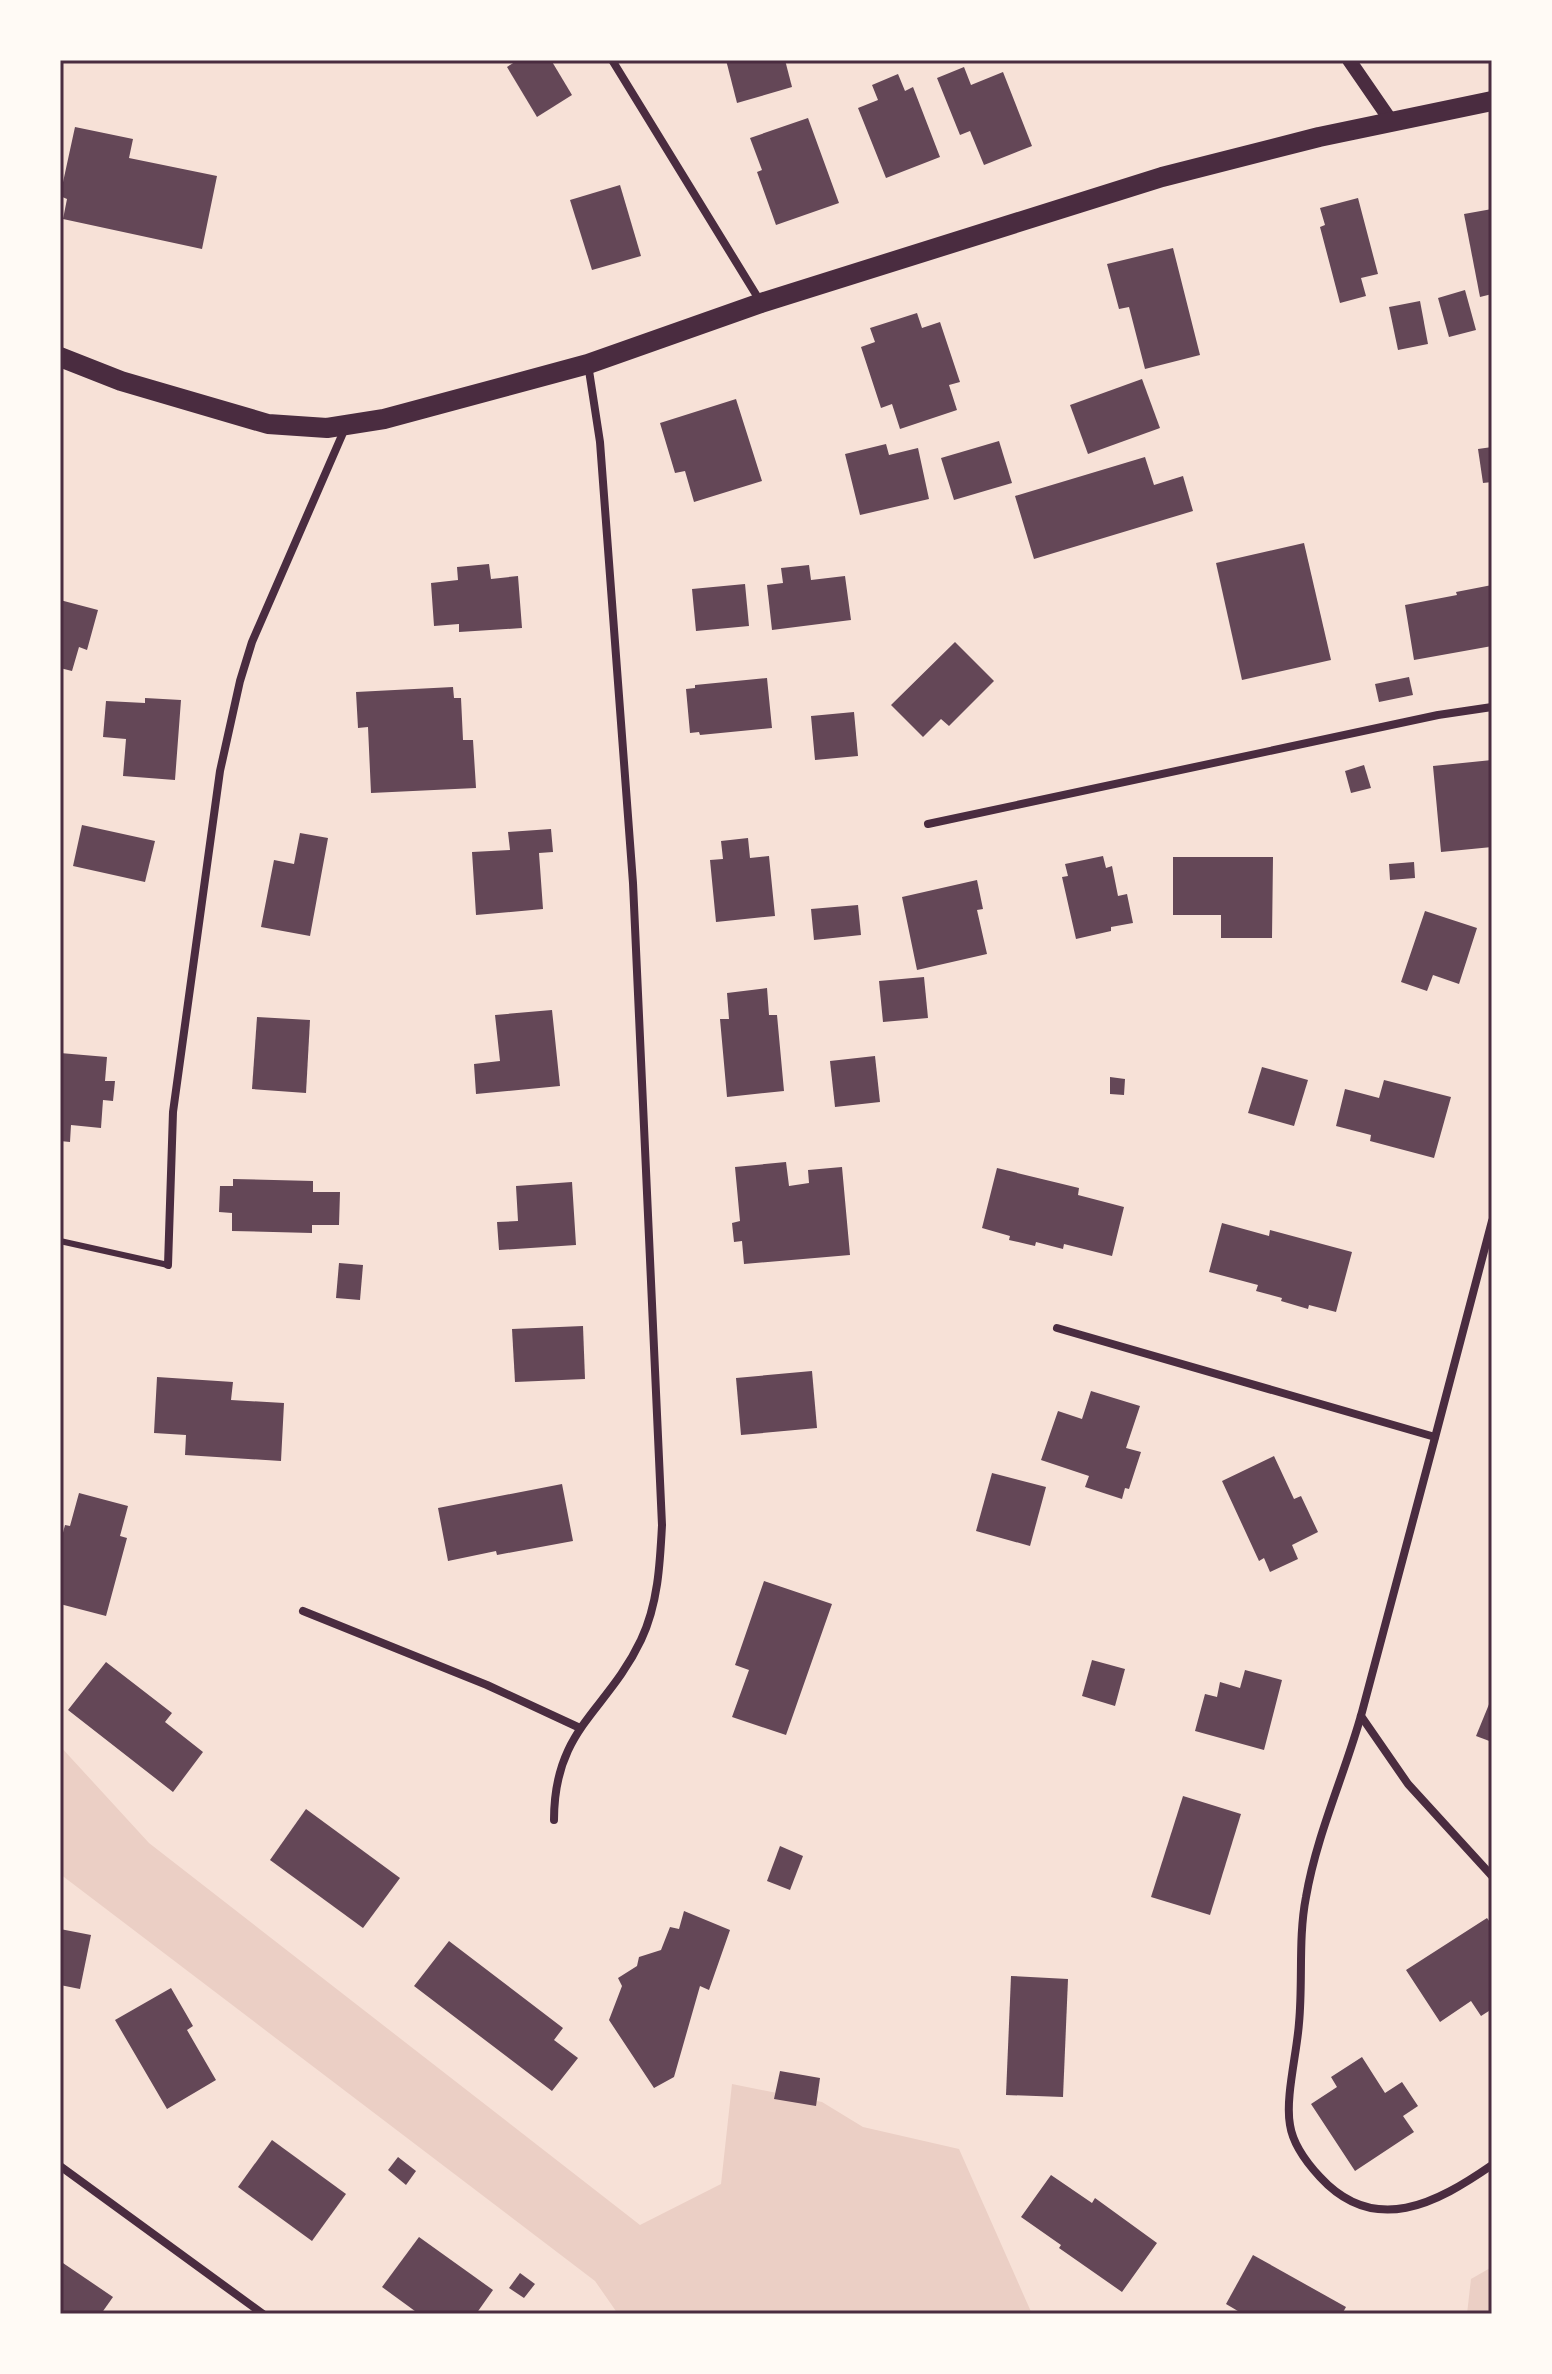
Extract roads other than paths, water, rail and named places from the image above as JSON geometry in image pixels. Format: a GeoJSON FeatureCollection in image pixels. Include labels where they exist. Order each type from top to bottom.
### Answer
{"type":"FeatureCollection","features":[{"type":"Feature","properties":{"kind":"main road"},"geometry":{"type":"LineString","coordinates":[[60,357],[121,381],[268,424],[304,428],[346,425],[420,411],[588,364],[761,303],[1162,177],[1319,137],[1492,101]]}},
{"type":"Feature","properties":{"kind":"street"},"geometry":{"type":"LineString","coordinates":[[612,60],[761,303]]}},
{"type":"Feature","properties":{"kind":"street"},"geometry":{"type":"LineString","coordinates":[[1349,60],[1391,121]]}},
{"type":"Feature","properties":{"kind":"street"},"geometry":{"type":"LineString","coordinates":[[554,1820],[556,1782],[564,1755],[620,1675],[649,1618],[658,1581],[662,1525],[633,883],[600,442],[588,364]]}},
{"type":"Feature","properties":{"kind":"street"},"geometry":{"type":"LineString","coordinates":[[168,1265],[177,1082],[220,771],[230,720],[252,642],[346,425]]}},
{"type":"Feature","properties":{"kind":"street"},"geometry":{"type":"LineString","coordinates":[[928,824],[1455,711],[1492,707]]}},
{"type":"Feature","properties":{"kind":"street"},"geometry":{"type":"LineString","coordinates":[[1492,1221],[1361,1716],[1305,1897],[1299,2024],[1288,2113],[1290,2129],[1307,2163],[1330,2188],[1348,2200],[1369,2206],[1394,2209],[1418,2207],[1438,2199],[1492,2165]]}},
{"type":"Feature","properties":{"kind":"street"},"geometry":{"type":"LineString","coordinates":[[1057,1328],[1435,1437]]}},
{"type":"Feature","properties":{"kind":"street"},"geometry":{"type":"LineString","coordinates":[[303,1611],[487,1685],[580,1728]]}},
{"type":"Feature","properties":{"kind":"street"},"geometry":{"type":"LineString","coordinates":[[1361,1716],[1408,1784],[1492,1876]]}},
{"type":"Feature","properties":{"kind":"street"},"geometry":{"type":"LineString","coordinates":[[60,2166],[263,2314]]}},
{"type":"Feature","properties":{"kind":"lane"},"geometry":{"type":"LineString","coordinates":[[60,1241],[168,1265]]}}]}
